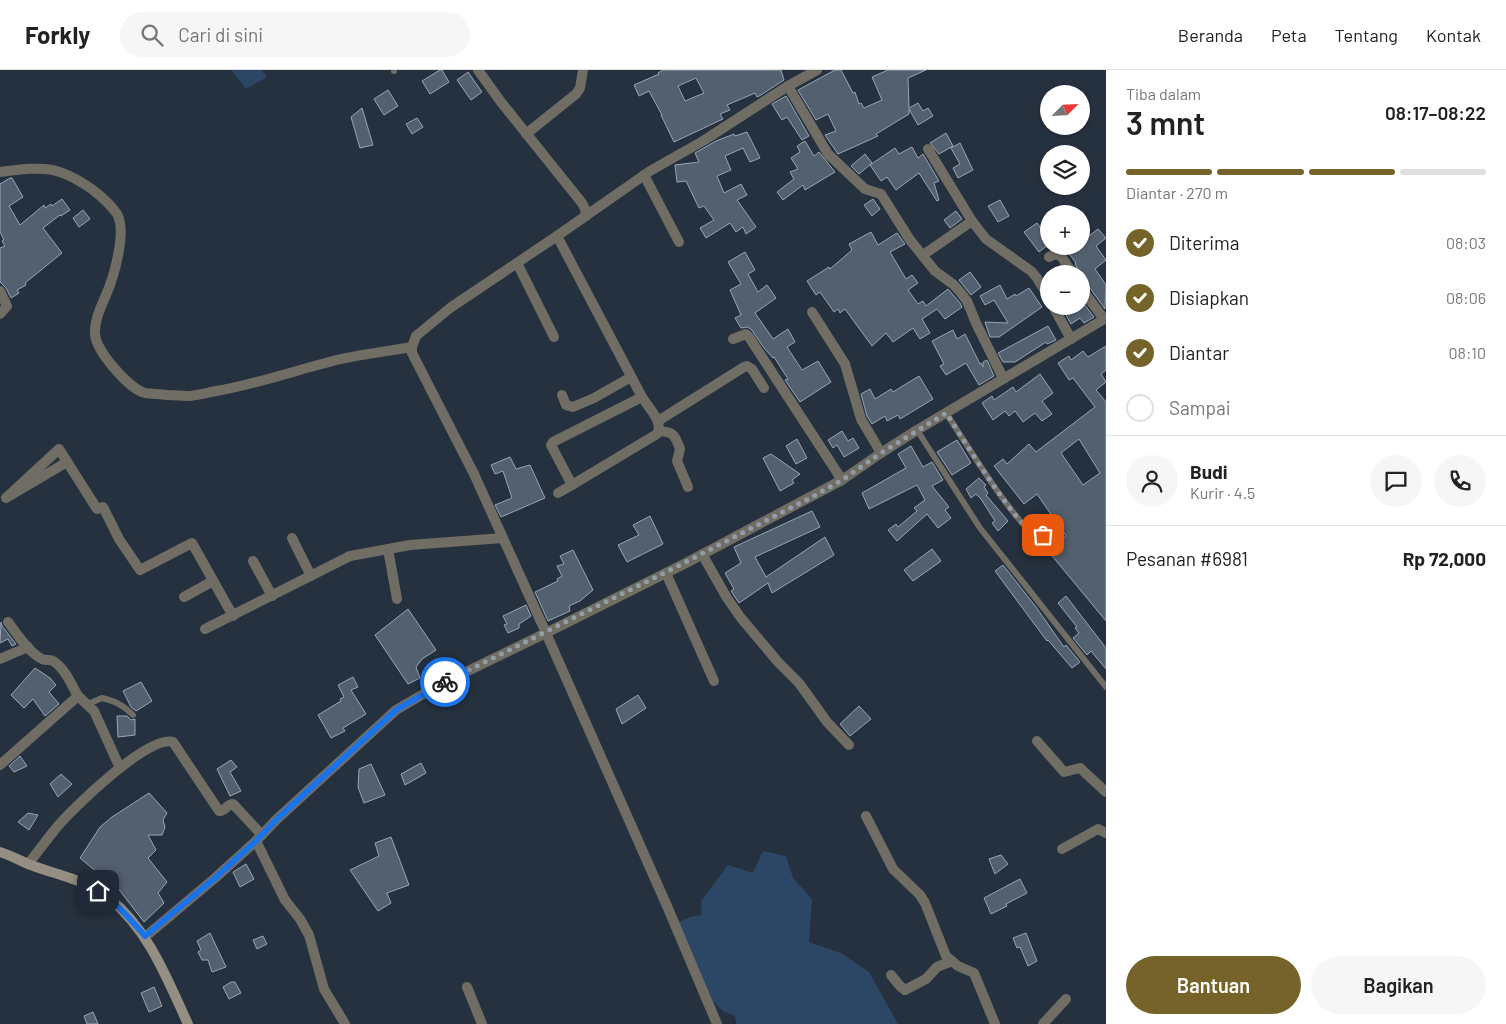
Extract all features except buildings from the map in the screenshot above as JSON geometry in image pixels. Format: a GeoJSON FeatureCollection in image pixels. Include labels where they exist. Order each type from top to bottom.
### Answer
{"type":"FeatureCollection","features":[{"type":"Feature","properties":{"kind":"main road"},"geometry":{"type":"LineString","coordinates":[[0,852],[28,864],[88,884],[109,898],[131,919],[145,936],[188,1024]]}},
{"type":"Feature","properties":{"kind":"street"},"geometry":{"type":"LineString","coordinates":[[478,70],[585,208],[586,216]]}},
{"type":"Feature","properties":{"kind":"street"},"geometry":{"type":"LineString","coordinates":[[526,134],[576,94],[580,88],[583,70]]}},
{"type":"Feature","properties":{"kind":"street"},"geometry":{"type":"LineString","coordinates":[[717,1024],[546,633],[474,474],[415,359],[412,347],[420,332],[450,308],[644,175],[704,141],[788,86],[817,70]]}},
{"type":"Feature","properties":{"kind":"street"},"geometry":{"type":"LineString","coordinates":[[788,86],[828,154],[866,188],[881,194],[910,240],[935,270],[954,285],[967,301],[1003,378]]}},
{"type":"Feature","properties":{"kind":"street"},"geometry":{"type":"LineString","coordinates":[[928,149],[972,221],[986,239],[1031,271],[1040,282]]}},
{"type":"Feature","properties":{"kind":"street"},"geometry":{"type":"LineString","coordinates":[[0,172],[32,168],[52,169],[62,172],[102,197],[117,215],[120,225],[120,242],[112,282],[95,324],[94,334],[102,352],[128,384],[136,390],[146,393],[190,396],[241,387],[341,359],[412,347]]}},
{"type":"Feature","properties":{"kind":"street"},"geometry":{"type":"LineString","coordinates":[[644,175],[679,242]]}},
{"type":"Feature","properties":{"kind":"street"},"geometry":{"type":"LineString","coordinates":[[923,254],[972,221]]}},
{"type":"Feature","properties":{"kind":"street"},"geometry":{"type":"LineString","coordinates":[[557,236],[658,426],[674,434],[680,449],[677,461],[688,487]]}},
{"type":"Feature","properties":{"kind":"street"},"geometry":{"type":"LineString","coordinates":[[1049,257],[1055,254],[1061,256],[1067,265]]}},
{"type":"Feature","properties":{"kind":"street"},"geometry":{"type":"LineString","coordinates":[[517,263],[554,337]]}},
{"type":"Feature","properties":{"kind":"street"},"geometry":{"type":"LineString","coordinates":[[0,291],[7,306],[0,314]]}},
{"type":"Feature","properties":{"kind":"street"},"geometry":{"type":"LineString","coordinates":[[145,936],[215,878],[396,710],[437,686],[666,573],[842,480],[917,430],[1105,318],[1090,299]]}},
{"type":"Feature","properties":{"kind":"street"},"geometry":{"type":"LineString","coordinates":[[812,312],[845,364],[861,419],[881,453]]}},
{"type":"Feature","properties":{"kind":"street"},"geometry":{"type":"LineString","coordinates":[[1058,315],[1071,339]]}},
{"type":"Feature","properties":{"kind":"street"},"geometry":{"type":"LineString","coordinates":[[732,339],[743,334],[750,337],[842,480]]}},
{"type":"Feature","properties":{"kind":"street"},"geometry":{"type":"LineString","coordinates":[[558,493],[657,434],[658,426],[744,367],[748,366],[752,369],[764,388]]}},
{"type":"Feature","properties":{"kind":"street"},"geometry":{"type":"LineString","coordinates":[[562,395],[566,405],[573,408],[631,377]]}},
{"type":"Feature","properties":{"kind":"street"},"geometry":{"type":"LineString","coordinates":[[572,485],[559,461],[552,442],[642,397]]}},
{"type":"Feature","properties":{"kind":"street"},"geometry":{"type":"LineString","coordinates":[[67,462],[6,498],[59,450],[67,462],[97,510],[103,507],[119,539],[140,570],[192,543],[233,616]]}},
{"type":"Feature","properties":{"kind":"street"},"geometry":{"type":"LineString","coordinates":[[292,538],[311,576]]}},
{"type":"Feature","properties":{"kind":"street"},"geometry":{"type":"LineString","coordinates":[[205,630],[350,556],[410,545],[503,538]]}},
{"type":"Feature","properties":{"kind":"street"},"geometry":{"type":"LineString","coordinates":[[388,549],[397,598]]}},
{"type":"Feature","properties":{"kind":"street"},"geometry":{"type":"LineString","coordinates":[[702,554],[727,598],[742,618],[778,662],[799,683],[827,722],[849,745]]}},
{"type":"Feature","properties":{"kind":"street"},"geometry":{"type":"LineString","coordinates":[[253,561],[272,596]]}},
{"type":"Feature","properties":{"kind":"street"},"geometry":{"type":"LineString","coordinates":[[666,573],[714,681]]}},
{"type":"Feature","properties":{"kind":"street"},"geometry":{"type":"LineString","coordinates":[[184,597],[213,581]]}},
{"type":"Feature","properties":{"kind":"street"},"geometry":{"type":"LineString","coordinates":[[8,622],[40,659],[53,661],[58,665],[71,682],[78,696],[94,711],[120,768]]}},
{"type":"Feature","properties":{"kind":"street"},"geometry":{"type":"LineString","coordinates":[[0,659],[28,647]]}},
{"type":"Feature","properties":{"kind":"street"},"geometry":{"type":"LineString","coordinates":[[0,765],[78,696]]}},
{"type":"Feature","properties":{"kind":"street"},"geometry":{"type":"LineString","coordinates":[[28,864],[58,826],[98,786],[133,758],[159,743],[168,740],[173,742],[219,811],[233,804],[259,838],[285,900],[300,920],[308,935],[324,989],[345,1024]]}},
{"type":"Feature","properties":{"kind":"street"},"geometry":{"type":"LineString","coordinates":[[1038,741],[1064,772],[1080,768],[1106,792]]}},
{"type":"Feature","properties":{"kind":"street"},"geometry":{"type":"LineString","coordinates":[[866,816],[893,869],[920,895],[925,903],[946,956],[974,973],[995,1024]]}},
{"type":"Feature","properties":{"kind":"street"},"geometry":{"type":"LineString","coordinates":[[1062,849],[1098,829],[1106,833]]}},
{"type":"Feature","properties":{"kind":"street"},"geometry":{"type":"LineString","coordinates":[[891,975],[903,989],[909,989],[930,976],[937,967],[952,961]]}},
{"type":"Feature","properties":{"kind":"street"},"geometry":{"type":"LineString","coordinates":[[467,987],[482,1024]]}},
{"type":"Feature","properties":{"kind":"street"},"geometry":{"type":"LineString","coordinates":[[1043,1024],[1066,999]]}},
{"type":"Feature","properties":{"kind":"lane"},"geometry":{"type":"LineString","coordinates":[[946,413],[1011,510],[1033,534],[1038,536],[1050,532]]}},
{"type":"Feature","properties":{"kind":"lane"},"geometry":{"type":"LineString","coordinates":[[917,430],[980,528],[1106,687]]}},
{"type":"Feature","properties":{"kind":"lane"},"geometry":{"type":"LineString","coordinates":[[88,704],[102,698],[116,701],[133,715]]}},
{"type":"Feature","properties":{"kind":"shaded area"},"geometry":{"type":"Polygon","coordinates":[[[231,70],[262,70],[267,77],[246,89],[231,70]]]}},
{"type":"Feature","properties":{"kind":"shaded area"},"geometry":{"type":"Polygon","coordinates":[[[763,851],[786,856],[793,878],[812,899],[809,942],[841,953],[869,972],[898,1024],[736,1024],[735,1016],[723,1011],[713,1001],[679,922],[690,917],[702,915],[701,901],[728,865],[753,873],[763,851]]]}},
{"type":"Feature","properties":{"kind":"way so far"},"geometry":{"type":"LineString","coordinates":[[445,682],[532,640],[812,497],[842,480],[881,453],[946,413],[1011,510],[1033,534],[1043,535]]}},
{"type":"Feature","properties":{"kind":"route"},"geometry":{"type":"LineString","coordinates":[[98,891],[109,898],[131,919],[145,936],[215,878],[396,710],[445,682]]}}]}
